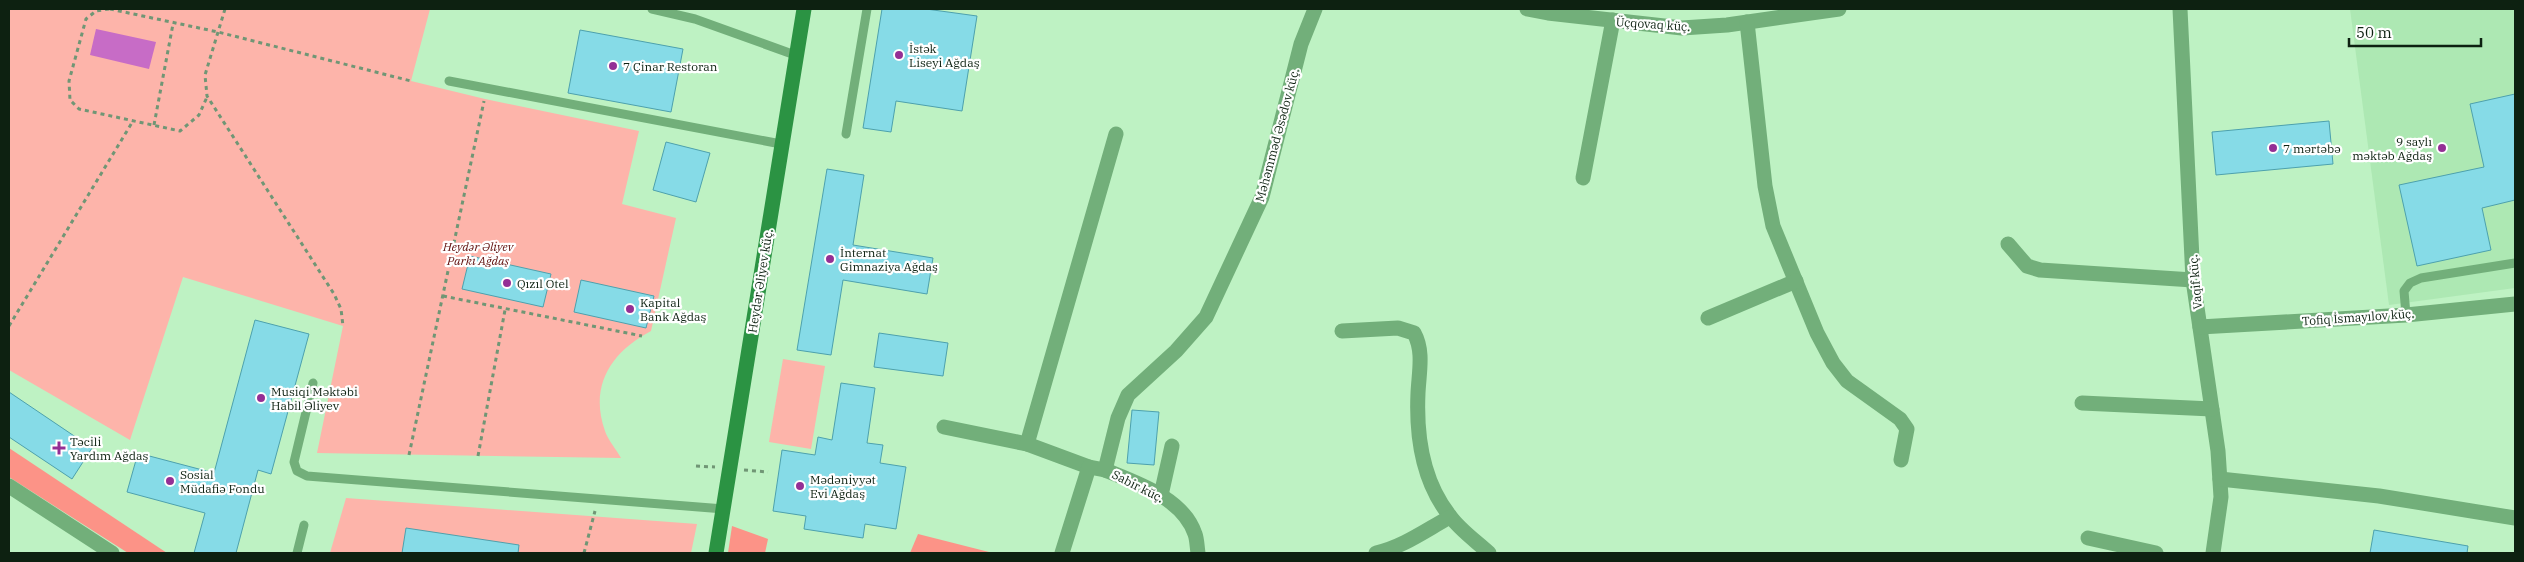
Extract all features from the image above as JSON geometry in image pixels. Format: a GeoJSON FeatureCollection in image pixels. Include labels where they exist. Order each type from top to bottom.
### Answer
{"type":"FeatureCollection","features":[{"type":"Feature","properties":{"kind":"main road","name":"Heydər Əliyev küç."},"geometry":{"type":"LineString","coordinates":[[716,553],[795,55],[804,9]]}},
{"type":"Feature","properties":{"kind":"street","name":"Məhəmməd Əsədov küç."},"geometry":{"type":"LineString","coordinates":[[1105,470],[1118,418],[1128,394],[1176,351],[1206,317],[1262,197],[1301,44],[1314,9]]}},
{"type":"Feature","properties":{"kind":"street","name":"Üçqovaq küç."},"geometry":{"type":"LineString","coordinates":[[1527,9],[1613,20],[1641,16],[1682,28],[1746,22],[1839,9]]}},
{"type":"Feature","properties":{"kind":"street","name":"Vaqif küç."},"geometry":{"type":"LineString","coordinates":[[2180,9],[2193,280],[2220,479],[2221,497],[2213,553]]}},
{"type":"Feature","properties":{"kind":"street"},"geometry":{"type":"LineString","coordinates":[[1583,178],[1613,20]]}},
{"type":"Feature","properties":{"kind":"street"},"geometry":{"type":"LineString","coordinates":[[1746,22],[1765,186],[1773,226],[1833,364],[1847,381],[1900,419],[1906,428],[1901,460]]}},
{"type":"Feature","properties":{"kind":"street"},"geometry":{"type":"LineString","coordinates":[[1028,444],[1116,134]]}},
{"type":"Feature","properties":{"kind":"street"},"geometry":{"type":"LineString","coordinates":[[2008,244],[2027,266],[2040,270],[2193,280]]}},
{"type":"Feature","properties":{"kind":"street"},"geometry":{"type":"LineString","coordinates":[[1708,318],[1796,280]]}},
{"type":"Feature","properties":{"kind":"street","name":"Tofiq İsmayılov küç."},"geometry":{"type":"LineString","coordinates":[[2200,327],[2406,315],[2515,304]]}},
{"type":"Feature","properties":{"kind":"street"},"geometry":{"type":"LineString","coordinates":[[1342,332],[1398,328],[1414,333],[1421,344],[1417,416],[1419,450],[1433,489],[1450,517],[1489,553]]}},
{"type":"Feature","properties":{"kind":"street"},"geometry":{"type":"LineString","coordinates":[[2082,402],[2212,409]]}},
{"type":"Feature","properties":{"kind":"street"},"geometry":{"type":"LineString","coordinates":[[944,427],[1028,444],[1105,470]]}},
{"type":"Feature","properties":{"kind":"street"},"geometry":{"type":"LineString","coordinates":[[1160,495],[1172,446]]}},
{"type":"Feature","properties":{"kind":"street"},"geometry":{"type":"LineString","coordinates":[[1062,553],[1089,466]]}},
{"type":"Feature","properties":{"kind":"street","name":"Sabir küç."},"geometry":{"type":"LineString","coordinates":[[1105,470],[1160,495],[1183,514],[1196,534],[1198,553]]}},
{"type":"Feature","properties":{"kind":"street"},"geometry":{"type":"LineString","coordinates":[[2220,479],[2379,496],[2515,518]]}},
{"type":"Feature","properties":{"kind":"street"},"geometry":{"type":"LineString","coordinates":[[9,486],[112,553]]}},
{"type":"Feature","properties":{"kind":"street"},"geometry":{"type":"LineString","coordinates":[[1384,552],[1450,517]]}},
{"type":"Feature","properties":{"kind":"street"},"geometry":{"type":"LineString","coordinates":[[2088,538],[2156,553]]}},
{"type":"Feature","properties":{"kind":"lane"},"geometry":{"type":"LineString","coordinates":[[652,9],[695,19],[795,55]]}},
{"type":"Feature","properties":{"kind":"lane"},"geometry":{"type":"LineString","coordinates":[[846,134],[867,9]]}},
{"type":"Feature","properties":{"kind":"lane"},"geometry":{"type":"LineString","coordinates":[[450,82],[781,144]]}},
{"type":"Feature","properties":{"kind":"lane"},"geometry":{"type":"LineString","coordinates":[[2406,315],[2404,290],[2410,283],[2420,278],[2515,264]]}},
{"type":"Feature","properties":{"kind":"lane"},"geometry":{"type":"LineString","coordinates":[[313,383],[294,462],[298,471],[307,476],[724,509]]}},
{"type":"Feature","properties":{"kind":"lane"},"geometry":{"type":"LineString","coordinates":[[297,553],[304,525]]}},
{"type":"Feature","properties":{"kind":"path"},"geometry":{"type":"LineString","coordinates":[[207,96],[199,115],[180,131],[79,109],[70,100],[69,81],[86,19],[96,11],[110,9],[173,24],[218,32],[411,81]]}},
{"type":"Feature","properties":{"kind":"path"},"geometry":{"type":"LineString","coordinates":[[225,9],[205,75],[207,96],[334,294],[341,308],[343,326]]}},
{"type":"Feature","properties":{"kind":"path"},"geometry":{"type":"LineString","coordinates":[[154,125],[173,24]]}},
{"type":"Feature","properties":{"kind":"path"},"geometry":{"type":"LineString","coordinates":[[409,455],[484,100]]}},
{"type":"Feature","properties":{"kind":"path"},"geometry":{"type":"LineString","coordinates":[[9,326],[133,121]]}},
{"type":"Feature","properties":{"kind":"path"},"geometry":{"type":"LineString","coordinates":[[443,296],[505,310],[642,336]]}},
{"type":"Feature","properties":{"kind":"path"},"geometry":{"type":"LineString","coordinates":[[478,456],[505,310]]}},
{"type":"Feature","properties":{"kind":"path"},"geometry":{"type":"LineString","coordinates":[[584,553],[598,499]]}},
{"type":"Feature","properties":{"kind":"shaded area","name":"9 saylı məktəb Ağdaş"},"geometry":{"type":"Polygon","coordinates":[[[2350,9],[2515,9],[2515,288],[2389,305],[2350,9]]]}},
{"type":"Feature","properties":{"kind":"shaded area"},"geometry":{"type":"Polygon","coordinates":[[[96,29],[156,42],[149,69],[90,55],[96,29]]]}},
{"type":"Feature","properties":{"kind":"shaded area"},"geometry":{"type":"Polygon","coordinates":[[[9,448],[167,553],[128,553],[9,477],[9,448]]]}},
{"type":"Feature","properties":{"kind":"shaded area"},"geometry":{"type":"Polygon","coordinates":[[[732,526],[768,539],[765,553],[728,553],[732,526]]]}},
{"type":"Feature","properties":{"kind":"shaded area"},"geometry":{"type":"Polygon","coordinates":[[[918,534],[989,552],[910,553],[918,534]]]}},
{"type":"Feature","properties":{"kind":"green space","name":"Heydər Əliyev Parkı Ağdaş"},"geometry":{"type":"Polygon","coordinates":[[[9,9],[430,9],[411,81],[485,99],[639,131],[622,204],[676,218],[651,331],[637,339],[615,360],[607,372],[602,385],[600,399],[601,415],[605,431],[621,458],[317,453],[343,326],[183,277],[130,440],[9,370],[9,9]]]}},
{"type":"Feature","properties":{"kind":"green space"},"geometry":{"type":"Polygon","coordinates":[[[783,359],[825,366],[811,449],[769,442],[783,359]]]}},
{"type":"Feature","properties":{"kind":"green space"},"geometry":{"type":"Polygon","coordinates":[[[346,498],[697,524],[691,553],[330,553],[346,498]]]}},
{"type":"Feature","properties":{"kind":"building"},"geometry":{"type":"Polygon","coordinates":[[[882,9],[926,9],[977,16],[962,111],[896,101],[891,132],[863,128],[882,9]]]}},
{"type":"Feature","properties":{"kind":"building"},"geometry":{"type":"Polygon","coordinates":[[[580,30],[683,49],[671,112],[568,93],[580,30]]]}},
{"type":"Feature","properties":{"kind":"building"},"geometry":{"type":"Polygon","coordinates":[[[2515,94],[2515,200],[2482,208],[2491,250],[2417,266],[2399,185],[2484,167],[2470,104],[2515,94]]]}},
{"type":"Feature","properties":{"kind":"building","name":"7 mərtəbə"},"geometry":{"type":"Polygon","coordinates":[[[2329,121],[2333,164],[2216,175],[2212,132],[2329,121]]]}},
{"type":"Feature","properties":{"kind":"building"},"geometry":{"type":"Polygon","coordinates":[[[666,142],[710,153],[696,202],[653,190],[666,142]]]}},
{"type":"Feature","properties":{"kind":"building"},"geometry":{"type":"Polygon","coordinates":[[[827,169],[864,175],[853,245],[933,258],[927,294],[843,280],[831,355],[797,350],[827,169]]]}},
{"type":"Feature","properties":{"kind":"building"},"geometry":{"type":"Polygon","coordinates":[[[470,256],[551,274],[543,307],[462,289],[470,256]]]}},
{"type":"Feature","properties":{"kind":"building"},"geometry":{"type":"Polygon","coordinates":[[[581,280],[654,296],[646,328],[574,312],[581,280]]]}},
{"type":"Feature","properties":{"kind":"building"},"geometry":{"type":"Polygon","coordinates":[[[255,320],[309,334],[271,474],[258,470],[236,553],[194,553],[205,513],[127,492],[138,453],[214,473],[255,320]]]}},
{"type":"Feature","properties":{"kind":"building"},"geometry":{"type":"Polygon","coordinates":[[[879,333],[948,343],[943,376],[874,367],[879,333]]]}},
{"type":"Feature","properties":{"kind":"building"},"geometry":{"type":"Polygon","coordinates":[[[841,383],[875,388],[867,443],[883,445],[880,463],[906,467],[896,529],[865,524],[863,538],[804,529],[806,516],[773,511],[782,450],[815,455],[818,437],[832,440],[841,383]]]}},
{"type":"Feature","properties":{"kind":"building"},"geometry":{"type":"Polygon","coordinates":[[[9,392],[92,448],[72,479],[9,437],[9,392]]]}},
{"type":"Feature","properties":{"kind":"building"},"geometry":{"type":"Polygon","coordinates":[[[1132,410],[1159,412],[1154,465],[1127,463],[1132,410]]]}},
{"type":"Feature","properties":{"kind":"building"},"geometry":{"type":"Polygon","coordinates":[[[406,528],[519,545],[518,553],[402,553],[406,528]]]}},
{"type":"Feature","properties":{"kind":"building"},"geometry":{"type":"Polygon","coordinates":[[[2374,530],[2468,546],[2467,553],[2370,553],[2374,530]]]}},
{"type":"Feature","properties":{"kind":"place","name":"İstək Liseyi Ağdaş"},"geometry":{"type":"Point","coordinates":[899,55]}},
{"type":"Feature","properties":{"kind":"place","name":"7 Çinar Restoran"},"geometry":{"type":"Point","coordinates":[613,66]}},
{"type":"Feature","properties":{"kind":"place","name":"7 mərtəbə"},"geometry":{"type":"Point","coordinates":[2273,148]}},
{"type":"Feature","properties":{"kind":"place","name":"9 saylı məktəb Ağdaş"},"geometry":{"type":"Point","coordinates":[2442,148]}},
{"type":"Feature","properties":{"kind":"place","name":"İnternat Gimnaziya Ağdaş"},"geometry":{"type":"Point","coordinates":[830,259]}},
{"type":"Feature","properties":{"kind":"place","name":"Qızıl Otel"},"geometry":{"type":"Point","coordinates":[507,283]}},
{"type":"Feature","properties":{"kind":"place","name":"Kapital Bank Ağdaş"},"geometry":{"type":"Point","coordinates":[630,309]}},
{"type":"Feature","properties":{"kind":"place","name":"Musiqi Məktəbi Habil Əliyev"},"geometry":{"type":"Point","coordinates":[261,398]}},
{"type":"Feature","properties":{"kind":"place","name":"Təcili Yardım Ağdaş"},"geometry":{"type":"Point","coordinates":[59,448]}},
{"type":"Feature","properties":{"kind":"place","name":"Sosial Müdafiə Fondu"},"geometry":{"type":"Point","coordinates":[170,481]}},
{"type":"Feature","properties":{"kind":"place","name":"Mədəniyyət Evi Ağdaş"},"geometry":{"type":"Point","coordinates":[800,486]}}]}
